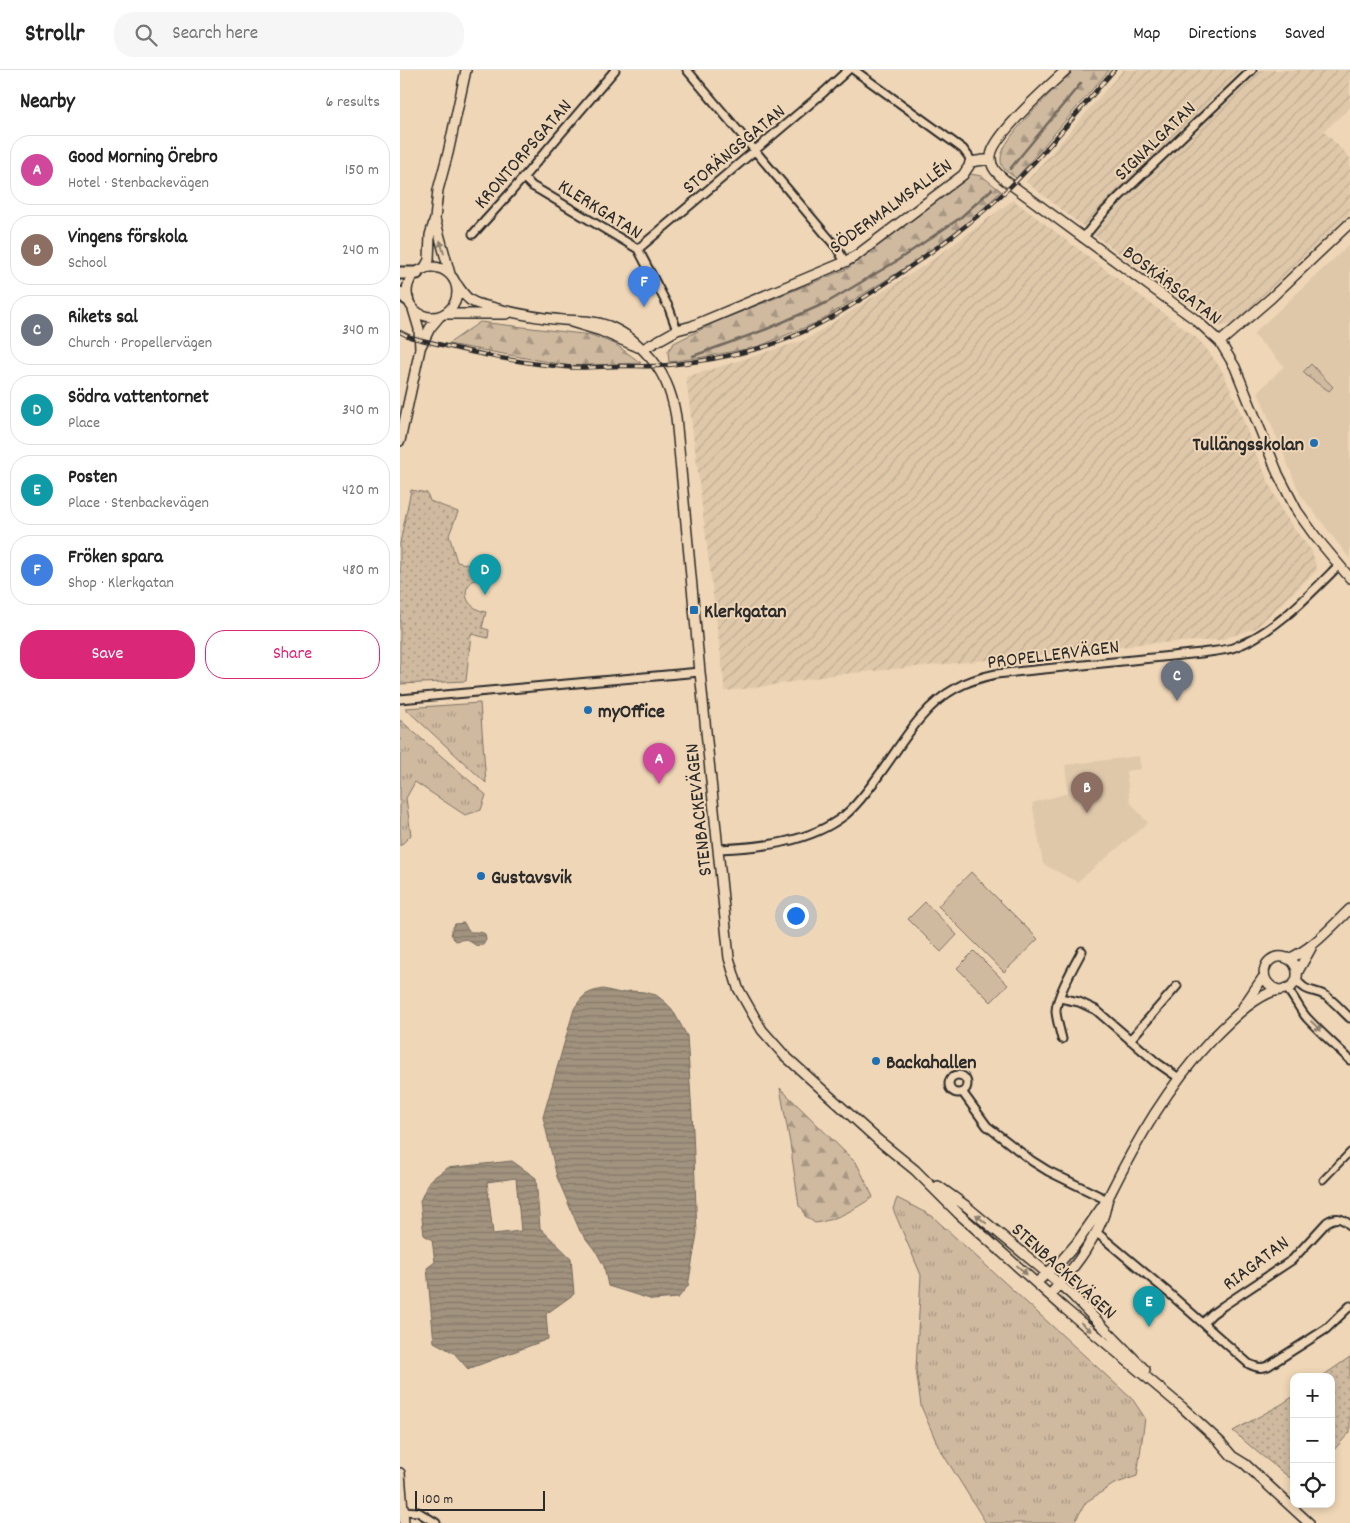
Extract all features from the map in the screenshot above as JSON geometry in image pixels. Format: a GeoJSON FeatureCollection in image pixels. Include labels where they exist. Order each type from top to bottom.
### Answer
{"type":"FeatureCollection","features":[{"type":"Feature","properties":{"kind":"main road"},"geometry":{"type":"LineString","coordinates":[[400,273],[420,271]]}},
{"type":"Feature","properties":{"kind":"street"},"geometry":{"type":"LineString","coordinates":[[461,70],[462,88]]}},
{"type":"Feature","properties":{"kind":"street"},"geometry":{"type":"LineString","coordinates":[[420,348],[419,329],[407,300],[406,289],[410,280],[429,260],[430,235],[435,219],[438,190],[466,70]]}},
{"type":"Feature","properties":{"kind":"street","name":"KRONTORPSGATAN"},"geometry":{"type":"LineString","coordinates":[[473,234],[615,70]]}},
{"type":"Feature","properties":{"kind":"street"},"geometry":{"type":"LineString","coordinates":[[687,70],[837,248],[845,262]]}},
{"type":"Feature","properties":{"kind":"street","name":"STORÄNGSGATAN"},"geometry":{"type":"LineString","coordinates":[[638,249],[848,70]]}},
{"type":"Feature","properties":{"kind":"street"},"geometry":{"type":"LineString","coordinates":[[854,70],[963,150],[969,157],[970,162]]}},
{"type":"Feature","properties":{"kind":"street"},"geometry":{"type":"LineString","coordinates":[[991,159],[992,149],[1001,136],[1066,70]]}},
{"type":"Feature","properties":{"kind":"street","name":"SIGNALGATAN"},"geometry":{"type":"LineString","coordinates":[[1083,238],[1124,191],[1252,70]]}},
{"type":"Feature","properties":{"kind":"street","name":"SÖDERMALMSALLÉN"},"geometry":{"type":"LineString","coordinates":[[643,350],[677,330],[692,326],[857,256],[963,175],[970,162],[991,159]]}},
{"type":"Feature","properties":{"kind":"street","name":"BOSKÄRSGATAN"},"geometry":{"type":"LineString","coordinates":[[991,159],[994,170],[1002,177],[1196,320],[1220,342],[1235,367],[1290,500],[1310,530],[1350,578]]}},
{"type":"Feature","properties":{"kind":"street","name":"KLERKGATAN"},"geometry":{"type":"LineString","coordinates":[[523,177],[532,186],[638,249],[669,308],[677,330]]}},
{"type":"Feature","properties":{"kind":"street"},"geometry":{"type":"LineString","coordinates":[[407,300],[420,314],[433,318],[450,310],[456,300],[458,293],[435,219]]}},
{"type":"Feature","properties":{"kind":"street"},"geometry":{"type":"LineString","coordinates":[[1220,342],[1271,298],[1350,223]]}},
{"type":"Feature","properties":{"kind":"street"},"geometry":{"type":"LineString","coordinates":[[400,699],[700,672],[675,409],[669,386],[654,362],[633,339],[607,326],[585,320],[565,320],[519,314],[471,301],[444,269],[436,267],[420,271]]}},
{"type":"Feature","properties":{"kind":"street"},"geometry":{"type":"LineString","coordinates":[[400,441],[420,348],[430,328],[442,315],[519,314]]}},
{"type":"Feature","properties":{"kind":"street","name":"PROPELLERVÄGEN"},"geometry":{"type":"LineString","coordinates":[[719,850],[787,842],[806,836],[834,823],[845,815],[861,798],[912,727],[924,714],[957,687],[976,679],[996,674],[1234,648],[1275,625],[1339,565]]}},
{"type":"Feature","properties":{"kind":"street","name":"STENBACKEVÄGEN"},"geometry":{"type":"LineString","coordinates":[[700,672],[729,958],[738,988],[754,1018],[773,1043],[798,1068],[878,1140],[915,1170],[966,1206],[1047,1273],[1182,1407]]}},
{"type":"Feature","properties":{"kind":"street"},"geometry":{"type":"LineString","coordinates":[[1288,959],[1298,955],[1312,945],[1350,909]]}},
{"type":"Feature","properties":{"kind":"street"},"geometry":{"type":"LineString","coordinates":[[1240,1011],[1271,992],[1283,990],[1293,985],[1312,945]]}},
{"type":"Feature","properties":{"kind":"street"},"geometry":{"type":"LineString","coordinates":[[1062,1039],[1056,1012],[1060,998],[1082,951]]}},
{"type":"Feature","properties":{"kind":"street"},"geometry":{"type":"LineString","coordinates":[[1036,1283],[1076,1244],[1107,1200],[1132,1150],[1153,1114],[1179,1078],[1210,1041],[1240,1011],[1264,976],[1265,968],[1269,962],[1282,957],[1288,959],[1293,963],[1302,987],[1324,995],[1350,1018]]}},
{"type":"Feature","properties":{"kind":"street"},"geometry":{"type":"LineString","coordinates":[[1264,976],[1272,988],[1283,990],[1307,1018],[1350,1060]]}},
{"type":"Feature","properties":{"kind":"street"},"geometry":{"type":"LineString","coordinates":[[1130,1040],[1177,986]]}},
{"type":"Feature","properties":{"kind":"street"},"geometry":{"type":"LineString","coordinates":[[1060,998],[1080,1002],[1096,1010],[1156,1062],[1179,1078]]}},
{"type":"Feature","properties":{"kind":"street"},"geometry":{"type":"LineString","coordinates":[[963,1093],[987,1126],[1032,1161],[1107,1200]]}},
{"type":"Feature","properties":{"kind":"street"},"geometry":{"type":"LineString","coordinates":[[1323,1180],[1350,1152]]}},
{"type":"Feature","properties":{"kind":"street","name":"STENBACKEVÄGEN"},"geometry":{"type":"LineString","coordinates":[[915,1170],[1036,1283],[1182,1407],[1220,1442],[1236,1452],[1245,1464],[1309,1523]]}},
{"type":"Feature","properties":{"kind":"street"},"geometry":{"type":"LineString","coordinates":[[1050,1295],[1083,1255],[1103,1218],[1107,1200]]}},
{"type":"Feature","properties":{"kind":"street","name":"RIAGATAN"},"geometry":{"type":"LineString","coordinates":[[1204,1323],[1223,1306],[1292,1260],[1327,1222],[1338,1218],[1345,1220],[1350,1225]]}},
{"type":"Feature","properties":{"kind":"street"},"geometry":{"type":"LineString","coordinates":[[1088,1227],[1256,1368],[1268,1366],[1326,1329],[1350,1306]]}},
{"type":"Feature","properties":{"kind":"street"},"geometry":{"type":"LineString","coordinates":[[400,1473],[404,1523]]}},
{"type":"Feature","properties":{"kind":"street"},"geometry":{"type":"LineString","coordinates":[[403,1511],[418,1512],[436,1523]]}},
{"type":"Feature","properties":{"kind":"shaded area"},"geometry":{"type":"Polygon","coordinates":[[[1123,70],[1350,70],[1350,107],[1324,131],[1350,158],[1350,215],[1234,323],[1221,327],[1098,238],[1026,182],[1123,70]]]}},
{"type":"Feature","properties":{"kind":"shaded area"},"geometry":{"type":"Polygon","coordinates":[[[1013,200],[1198,339],[1209,352],[1221,369],[1237,403],[1253,447],[1281,509],[1312,551],[1317,570],[1256,628],[1220,640],[1138,644],[833,675],[725,691],[686,377],[805,340],[928,263],[1013,200]]]}},
{"type":"Feature","properties":{"kind":"shaded area","name":"Tullängsskolan"},"geometry":{"type":"Polygon","coordinates":[[[1350,244],[1350,559],[1300,494],[1258,392],[1284,366],[1253,334],[1350,244]]]}},
{"type":"Feature","properties":{"kind":"shaded area"},"geometry":{"type":"Polygon","coordinates":[[[1139,756],[1141,769],[1126,771],[1130,802],[1148,823],[1077,882],[1043,864],[1032,803],[1068,793],[1065,765],[1139,756]]]}},
{"type":"Feature","properties":{"kind":"shaded area"},"geometry":{"type":"Polygon","coordinates":[[[464,923],[469,931],[485,934],[486,940],[483,945],[477,946],[466,939],[456,941],[454,939],[451,933],[453,927],[455,924],[464,923]]]}},
{"type":"Feature","properties":{"kind":"shaded area"},"geometry":{"type":"Polygon","coordinates":[[[603,989],[620,993],[631,991],[656,995],[672,1009],[687,1036],[697,1234],[688,1286],[678,1298],[653,1300],[608,1286],[604,1266],[597,1253],[580,1231],[557,1177],[543,1117],[574,1009],[586,995],[603,989]]]}},
{"type":"Feature","properties":{"kind":"shaded area"},"geometry":{"type":"Polygon","coordinates":[[[512,1161],[536,1178],[540,1228],[571,1258],[574,1294],[546,1314],[548,1339],[468,1369],[454,1353],[434,1342],[427,1268],[435,1262],[432,1240],[424,1235],[420,1201],[429,1181],[447,1168],[512,1161]],[[516,1178],[487,1182],[493,1234],[521,1231],[516,1178]]]}},
{"type":"Feature","properties":{"kind":"green space"},"geometry":{"type":"Polygon","coordinates":[[[1068,70],[1109,70],[1016,178],[1002,166],[1002,153],[1013,133],[1054,89],[1068,70]]]}},
{"type":"Feature","properties":{"kind":"green space"},"geometry":{"type":"Polygon","coordinates":[[[970,174],[982,176],[1001,191],[970,221],[910,265],[818,322],[757,347],[669,362],[668,351],[674,343],[716,322],[847,269],[970,174]]]}},
{"type":"Feature","properties":{"kind":"green space"},"geometry":{"type":"Polygon","coordinates":[[[480,322],[591,335],[615,344],[641,363],[570,366],[448,344],[480,322]]]}},
{"type":"Feature","properties":{"kind":"green space"},"geometry":{"type":"Polygon","coordinates":[[[1311,364],[1333,387],[1329,391],[1303,372],[1311,364]]]}},
{"type":"Feature","properties":{"kind":"green space"},"geometry":{"type":"Polygon","coordinates":[[[411,490],[427,493],[430,501],[458,512],[449,535],[457,562],[491,570],[490,579],[480,578],[473,581],[468,585],[466,591],[470,604],[486,612],[482,628],[489,630],[488,638],[471,634],[466,681],[400,684],[400,543],[411,490]]]}},
{"type":"Feature","properties":{"kind":"green space"},"geometry":{"type":"Polygon","coordinates":[[[480,703],[486,783],[405,708],[480,703]]]}},
{"type":"Feature","properties":{"kind":"green space"},"geometry":{"type":"Polygon","coordinates":[[[400,720],[486,795],[481,810],[465,815],[415,782],[406,798],[411,835],[400,846],[400,720]]]}},
{"type":"Feature","properties":{"kind":"green space"},"geometry":{"type":"Polygon","coordinates":[[[971,872],[1038,939],[1004,972],[938,906],[971,872]]]}},
{"type":"Feature","properties":{"kind":"green space"},"geometry":{"type":"Polygon","coordinates":[[[925,902],[957,935],[941,952],[908,919],[925,902]]]}},
{"type":"Feature","properties":{"kind":"green space"},"geometry":{"type":"Polygon","coordinates":[[[974,951],[1008,985],[991,1002],[957,968],[974,951]]]}},
{"type":"Feature","properties":{"kind":"green space"},"geometry":{"type":"Polygon","coordinates":[[[780,1088],[857,1164],[873,1197],[853,1210],[831,1219],[815,1223],[805,1216],[803,1209],[799,1206],[780,1088]]]}},
{"type":"Feature","properties":{"kind":"green space"},"geometry":{"type":"Polygon","coordinates":[[[897,1198],[932,1216],[1133,1400],[1145,1418],[1137,1476],[1114,1484],[1086,1502],[1074,1523],[986,1523],[938,1446],[921,1406],[916,1369],[921,1275],[893,1209],[897,1198]]]}},
{"type":"Feature","properties":{"kind":"green space"},"geometry":{"type":"Polygon","coordinates":[[[1350,1357],[1350,1432],[1335,1449],[1335,1373],[1327,1373],[1350,1357]]]}},
{"type":"Feature","properties":{"kind":"green space"},"geometry":{"type":"Polygon","coordinates":[[[1290,1399],[1290,1478],[1233,1431],[1290,1399]]]}},
{"type":"Feature","properties":{"kind":"waterway"},"geometry":{"type":"LineString","coordinates":[[1010,169],[1081,83]]}},
{"type":"Feature","properties":{"kind":"waterway"},"geometry":{"type":"LineString","coordinates":[[693,356],[767,329],[828,302],[895,262],[960,218],[992,189]]}},
{"type":"Feature","properties":{"kind":"railway"},"geometry":{"type":"LineString","coordinates":[[400,332],[410,337],[448,347],[526,362],[573,368],[679,364],[723,357],[773,344],[806,331],[853,304],[883,285],[965,226],[1025,172],[1114,70]]}},
{"type":"Feature","properties":{"kind":"place","name":"Fröken spara"},"geometry":{"type":"Point","coordinates":[644,307]}},
{"type":"Feature","properties":{"kind":"place","name":"Tullängsskolan"},"geometry":{"type":"Point","coordinates":[1314,443]}},
{"type":"Feature","properties":{"kind":"place","name":"Södra vattentornet"},"geometry":{"type":"Point","coordinates":[485,595]}},
{"type":"Feature","properties":{"kind":"place","name":"Klerkgatan"},"geometry":{"type":"Point","coordinates":[694,610]}},
{"type":"Feature","properties":{"kind":"place","name":"Rikets sal"},"geometry":{"type":"Point","coordinates":[1177,701]}},
{"type":"Feature","properties":{"kind":"place","name":"myOffice"},"geometry":{"type":"Point","coordinates":[588,710]}},
{"type":"Feature","properties":{"kind":"place","name":"Good Morning Örebro"},"geometry":{"type":"Point","coordinates":[659,784]}},
{"type":"Feature","properties":{"kind":"place","name":"Vingens förskola"},"geometry":{"type":"Point","coordinates":[1087,813]}},
{"type":"Feature","properties":{"kind":"place","name":"Gustavsvik"},"geometry":{"type":"Point","coordinates":[481,876]}},
{"type":"Feature","properties":{"kind":"place","name":"Backahallen"},"geometry":{"type":"Point","coordinates":[876,1061]}},
{"type":"Feature","properties":{"kind":"place","name":"Posten"},"geometry":{"type":"Point","coordinates":[1149,1327]}}]}
